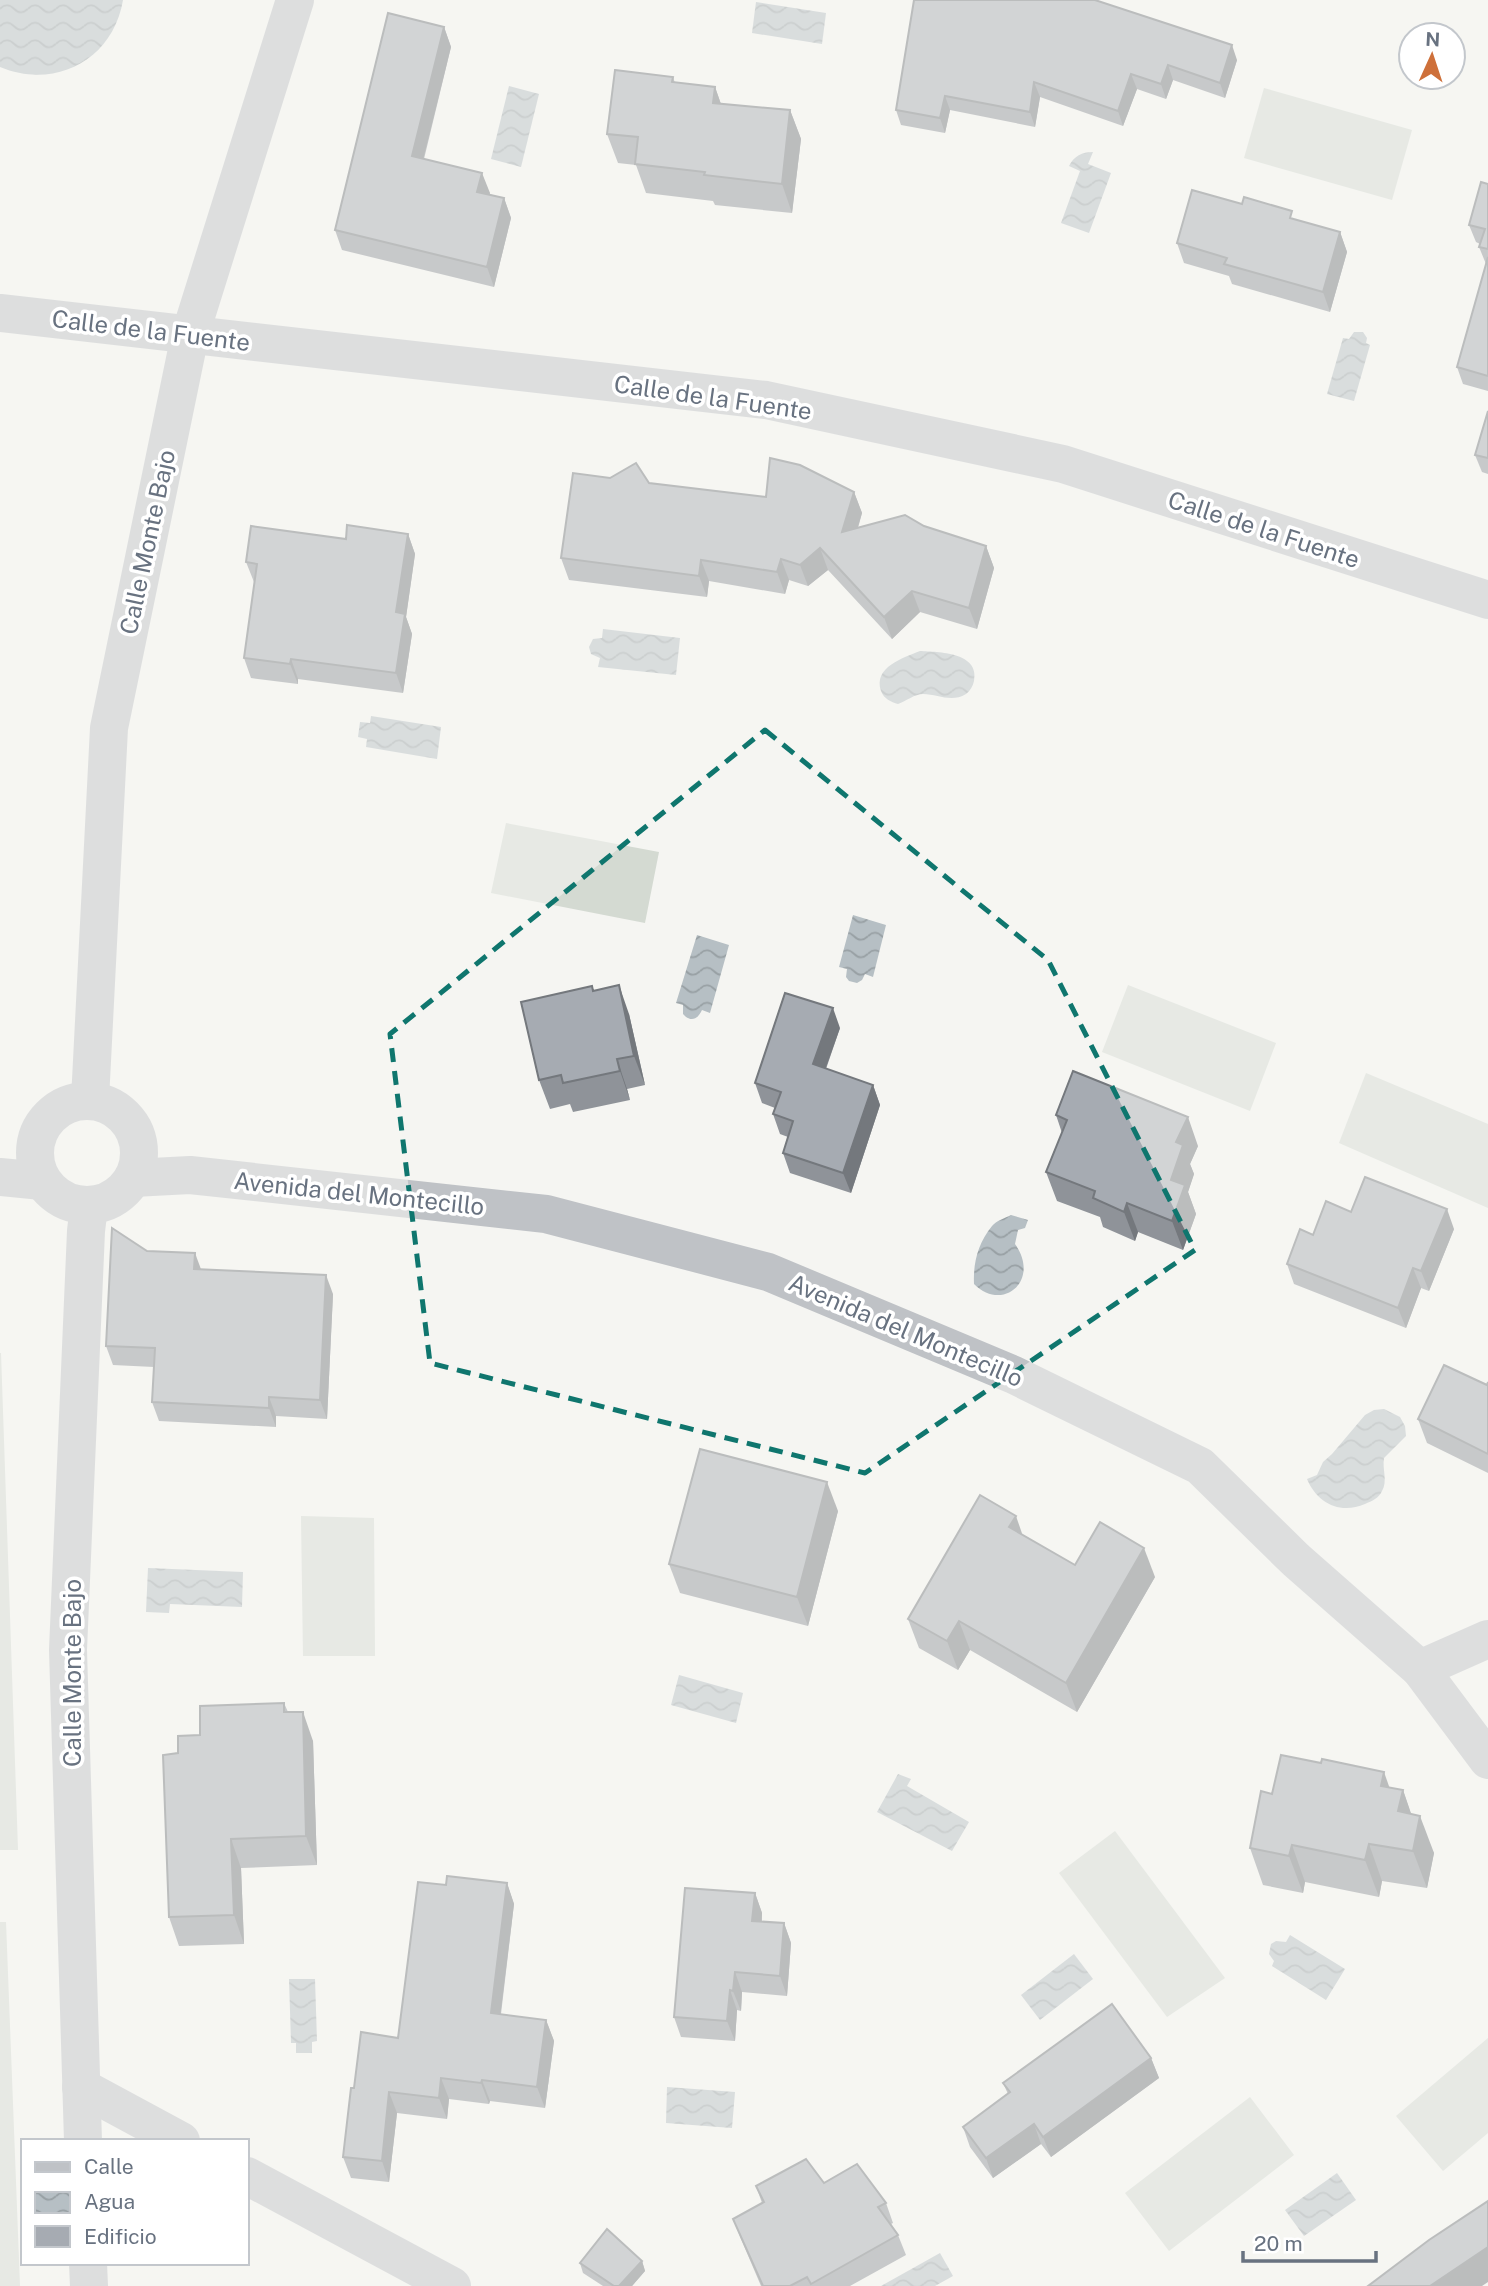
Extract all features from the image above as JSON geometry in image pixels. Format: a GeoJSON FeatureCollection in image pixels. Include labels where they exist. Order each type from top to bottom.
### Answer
{"type":"FeatureCollection","features":[{"type":"Feature","properties":{"kind":"street","name":"Calle Monte Bajo"},"geometry":{"type":"LineString","coordinates":[[90,1101],[109,728],[190,335],[295,0]]}},
{"type":"Feature","properties":{"kind":"street","name":"Calle de la Fuente"},"geometry":{"type":"LineString","coordinates":[[0,313],[766,400],[1063,464],[1488,600]]}},
{"type":"Feature","properties":{"kind":"street"},"geometry":{"type":"LineString","coordinates":[[0,1177],[25,1162],[50,1115],[65,1105],[100,1102],[117,1111],[130,1124],[136,1160],[122,1192],[106,1202],[89,1206],[71,1203],[54,1195],[25,1162]]}},
{"type":"Feature","properties":{"kind":"street","name":"Avenida del Montecillo"},"geometry":{"type":"LineString","coordinates":[[136,1160],[190,1175],[546,1214],[768,1272],[1014,1375],[1200,1466],[1296,1560],[1420,1670],[1488,1760]]}},
{"type":"Feature","properties":{"kind":"street","name":"Calle Monte Bajo"},"geometry":{"type":"LineString","coordinates":[[83,2139],[68,1650],[89,1206]]}},
{"type":"Feature","properties":{"kind":"street"},"geometry":{"type":"LineString","coordinates":[[1420,1670],[1488,1639]]}},
{"type":"Feature","properties":{"kind":"street"},"geometry":{"type":"LineString","coordinates":[[81,2087],[176,2139]]}},
{"type":"Feature","properties":{"kind":"street"},"geometry":{"type":"LineString","coordinates":[[248,2177],[452,2286]]}},
{"type":"Feature","properties":{"kind":"street"},"geometry":{"type":"LineString","coordinates":[[88,2265],[89,2286]]}},
{"type":"Feature","properties":{"kind":"highlighted area"},"geometry":{"type":"Polygon","coordinates":[[[765,730],[1048,960],[1195,1250],[865,1473],[430,1363],[390,1034],[765,730]]]}},
{"type":"Feature","properties":{"kind":"shaded area"},"geometry":{"type":"Polygon","coordinates":[[[1264,88],[1412,130],[1392,200],[1244,158],[1264,88]]]}},
{"type":"Feature","properties":{"kind":"shaded area"},"geometry":{"type":"Polygon","coordinates":[[[506,823],[659,852],[645,923],[491,893],[506,823]]]}},
{"type":"Feature","properties":{"kind":"shaded area"},"geometry":{"type":"Polygon","coordinates":[[[1128,985],[1276,1043],[1250,1111],[1102,1052],[1128,985]]]}},
{"type":"Feature","properties":{"kind":"shaded area"},"geometry":{"type":"Polygon","coordinates":[[[1366,1073],[1488,1124],[1488,1208],[1339,1143],[1366,1073]]]}},
{"type":"Feature","properties":{"kind":"shaded area"},"geometry":{"type":"Polygon","coordinates":[[[1,1353],[18,1850],[0,1850],[1,1353]]]}},
{"type":"Feature","properties":{"kind":"shaded area"},"geometry":{"type":"Polygon","coordinates":[[[301,1516],[374,1518],[375,1656],[303,1656],[301,1516]]]}},
{"type":"Feature","properties":{"kind":"shaded area"},"geometry":{"type":"Polygon","coordinates":[[[1115,1831],[1225,1978],[1167,2017],[1059,1873],[1115,1831]]]}},
{"type":"Feature","properties":{"kind":"shaded area"},"geometry":{"type":"Polygon","coordinates":[[[0,1922],[6,1922],[20,2286],[0,2286],[0,1922]]]}},
{"type":"Feature","properties":{"kind":"shaded area"},"geometry":{"type":"Polygon","coordinates":[[[1488,2038],[1488,2133],[1443,2171],[1396,2116],[1488,2038]]]}},
{"type":"Feature","properties":{"kind":"shaded area"},"geometry":{"type":"Polygon","coordinates":[[[1250,2097],[1294,2155],[1169,2251],[1125,2193],[1250,2097]]]}},
{"type":"Feature","properties":{"kind":"water"},"geometry":{"type":"Polygon","coordinates":[[[0,0],[123,0],[117,21],[94,54],[78,65],[41,75],[0,67],[0,0]]]}},
{"type":"Feature","properties":{"kind":"water"},"geometry":{"type":"Polygon","coordinates":[[[756,2],[826,13],[822,44],[752,33],[756,2]]]}},
{"type":"Feature","properties":{"kind":"water"},"geometry":{"type":"Polygon","coordinates":[[[509,86],[539,94],[521,167],[491,159],[509,86]]]}},
{"type":"Feature","properties":{"kind":"water"},"geometry":{"type":"Polygon","coordinates":[[[1093,152],[1088,164],[1111,173],[1089,233],[1061,223],[1080,171],[1069,166],[1079,155],[1093,152]]]}},
{"type":"Feature","properties":{"kind":"water"},"geometry":{"type":"Polygon","coordinates":[[[1354,332],[1363,332],[1367,338],[1366,343],[1370,345],[1354,401],[1327,394],[1343,338],[1349,339],[1354,332]]]}},
{"type":"Feature","properties":{"kind":"water"},"geometry":{"type":"Polygon","coordinates":[[[603,629],[680,638],[676,675],[598,667],[600,658],[591,654],[589,647],[593,639],[602,638],[603,629]]]}},
{"type":"Feature","properties":{"kind":"water"},"geometry":{"type":"Polygon","coordinates":[[[920,651],[947,653],[971,664],[974,681],[970,690],[955,698],[920,694],[898,704],[886,698],[880,683],[885,670],[898,660],[920,651]]]}},
{"type":"Feature","properties":{"kind":"water"},"geometry":{"type":"Polygon","coordinates":[[[371,716],[441,727],[437,759],[366,747],[367,739],[358,737],[360,722],[370,723],[371,716]]]}},
{"type":"Feature","properties":{"kind":"water"},"geometry":{"type":"Polygon","coordinates":[[[853,915],[886,925],[873,977],[865,974],[857,983],[846,977],[847,969],[839,967],[853,915]]]}},
{"type":"Feature","properties":{"kind":"water"},"geometry":{"type":"Polygon","coordinates":[[[697,935],[729,945],[710,1013],[702,1010],[696,1018],[691,1019],[683,1014],[683,1005],[676,1003],[697,935]]]}},
{"type":"Feature","properties":{"kind":"water"},"geometry":{"type":"Polygon","coordinates":[[[1011,1215],[1028,1220],[1025,1228],[1018,1230],[1015,1244],[1022,1257],[1024,1270],[1015,1288],[1007,1294],[996,1295],[985,1292],[974,1284],[974,1268],[983,1239],[992,1226],[1011,1215]]]}},
{"type":"Feature","properties":{"kind":"water"},"geometry":{"type":"Polygon","coordinates":[[[1384,1409],[1400,1417],[1406,1436],[1384,1458],[1385,1483],[1381,1493],[1373,1500],[1356,1507],[1330,1505],[1317,1495],[1307,1479],[1317,1475],[1323,1462],[1365,1415],[1384,1409]]]}},
{"type":"Feature","properties":{"kind":"water"},"geometry":{"type":"Polygon","coordinates":[[[148,1568],[243,1572],[242,1607],[170,1604],[169,1613],[146,1612],[148,1568]]]}},
{"type":"Feature","properties":{"kind":"water"},"geometry":{"type":"Polygon","coordinates":[[[679,1675],[743,1693],[736,1723],[671,1705],[679,1675]]]}},
{"type":"Feature","properties":{"kind":"water"},"geometry":{"type":"Polygon","coordinates":[[[898,1774],[911,1779],[907,1786],[969,1822],[952,1851],[877,1812],[898,1774]]]}},
{"type":"Feature","properties":{"kind":"water"},"geometry":{"type":"Polygon","coordinates":[[[1290,1935],[1345,1969],[1326,2000],[1272,1966],[1274,1961],[1269,1954],[1271,1944],[1276,1941],[1286,1942],[1290,1935]]]}},
{"type":"Feature","properties":{"kind":"water"},"geometry":{"type":"Polygon","coordinates":[[[1074,1954],[1093,1979],[1040,2020],[1021,1995],[1074,1954]]]}},
{"type":"Feature","properties":{"kind":"water"},"geometry":{"type":"Polygon","coordinates":[[[289,1979],[315,1979],[317,2041],[312,2042],[312,2053],[296,2053],[296,2043],[291,2043],[289,1979]]]}},
{"type":"Feature","properties":{"kind":"water"},"geometry":{"type":"Polygon","coordinates":[[[667,2087],[735,2092],[732,2128],[666,2123],[667,2087]]]}},
{"type":"Feature","properties":{"kind":"water"},"geometry":{"type":"Polygon","coordinates":[[[1337,2173],[1356,2200],[1304,2236],[1285,2210],[1337,2173]]]}},
{"type":"Feature","properties":{"kind":"water"},"geometry":{"type":"Polygon","coordinates":[[[940,2253],[953,2276],[935,2286],[881,2286],[940,2253]]]}},
{"type":"Feature","properties":{"kind":"building"},"geometry":{"type":"Polygon","coordinates":[[[914,0],[1095,0],[1232,45],[1220,83],[1168,65],[1161,84],[1131,74],[1118,111],[1034,82],[1030,112],[945,96],[940,118],[896,110],[914,0]]]}},
{"type":"Feature","properties":{"kind":"building"},"geometry":{"type":"Polygon","coordinates":[[[388,13],[444,27],[412,156],[482,173],[477,192],[504,198],[487,267],[335,230],[388,13]]]}},
{"type":"Feature","properties":{"kind":"building"},"geometry":{"type":"Polygon","coordinates":[[[615,70],[673,77],[672,82],[715,87],[713,103],[790,110],[782,184],[635,164],[638,137],[607,134],[615,70]]]}},
{"type":"Feature","properties":{"kind":"building"},"geometry":{"type":"Polygon","coordinates":[[[1481,182],[1488,184],[1488,249],[1479,247],[1485,229],[1469,225],[1481,182]]]}},
{"type":"Feature","properties":{"kind":"building"},"geometry":{"type":"Polygon","coordinates":[[[1192,190],[1242,204],[1244,197],[1292,211],[1290,218],[1340,232],[1323,292],[1224,264],[1227,258],[1177,243],[1192,190]]]}},
{"type":"Feature","properties":{"kind":"building"},"geometry":{"type":"Polygon","coordinates":[[[1488,257],[1488,376],[1457,367],[1488,257]]]}},
{"type":"Feature","properties":{"kind":"building"},"geometry":{"type":"Polygon","coordinates":[[[1488,411],[1488,458],[1475,455],[1488,411]]]}},
{"type":"Feature","properties":{"kind":"building"},"geometry":{"type":"Polygon","coordinates":[[[770,458],[800,465],[854,492],[842,532],[905,515],[924,526],[986,546],[969,608],[912,591],[884,617],[820,548],[800,565],[781,559],[777,572],[701,560],[699,576],[561,558],[573,473],[610,478],[636,463],[649,483],[766,497],[770,458]]]}},
{"type":"Feature","properties":{"kind":"building"},"geometry":{"type":"Polygon","coordinates":[[[347,525],[408,534],[396,612],[405,614],[396,673],[291,659],[290,664],[244,658],[257,564],[246,562],[251,526],[346,539],[347,525]]]}},
{"type":"Feature","properties":{"kind":"building"},"geometry":{"type":"Polygon","coordinates":[[[619,985],[634,1056],[617,1059],[620,1071],[563,1083],[561,1075],[539,1080],[521,1002],[592,986],[593,991],[619,985]]]}},
{"type":"Feature","properties":{"kind":"building"},"geometry":{"type":"Polygon","coordinates":[[[785,993],[833,1008],[813,1064],[873,1085],[843,1173],[783,1153],[793,1121],[773,1114],[781,1092],[755,1083],[785,993]]]}},
{"type":"Feature","properties":{"kind":"building"},"geometry":{"type":"Polygon","coordinates":[[[1073,1071],[1188,1117],[1176,1142],[1183,1145],[1171,1180],[1185,1185],[1172,1221],[1127,1203],[1124,1212],[1093,1198],[1095,1191],[1046,1172],[1067,1120],[1056,1115],[1073,1071]]]}},
{"type":"Feature","properties":{"kind":"building"},"geometry":{"type":"Polygon","coordinates":[[[1365,1177],[1447,1209],[1421,1271],[1413,1268],[1398,1308],[1287,1264],[1300,1229],[1313,1235],[1326,1201],[1351,1212],[1365,1177]]]}},
{"type":"Feature","properties":{"kind":"building"},"geometry":{"type":"Polygon","coordinates":[[[112,1228],[147,1251],[195,1253],[194,1269],[326,1275],[320,1400],[269,1397],[269,1408],[152,1402],[155,1348],[106,1346],[112,1228]]]}},
{"type":"Feature","properties":{"kind":"building"},"geometry":{"type":"Polygon","coordinates":[[[1444,1365],[1487,1385],[1488,1382],[1488,1454],[1418,1419],[1444,1365]]]}},
{"type":"Feature","properties":{"kind":"building"},"geometry":{"type":"Polygon","coordinates":[[[700,1449],[827,1482],[797,1597],[669,1564],[700,1449]]]}},
{"type":"Feature","properties":{"kind":"building"},"geometry":{"type":"Polygon","coordinates":[[[980,1495],[1016,1516],[1009,1527],[1075,1565],[1100,1522],[1144,1548],[1066,1683],[959,1621],[947,1641],[908,1619],[980,1495]]]}},
{"type":"Feature","properties":{"kind":"building"},"geometry":{"type":"Polygon","coordinates":[[[284,1703],[284,1712],[303,1712],[306,1836],[231,1839],[234,1915],[169,1917],[163,1755],[178,1753],[178,1736],[200,1735],[200,1706],[284,1703]]]}},
{"type":"Feature","properties":{"kind":"building"},"geometry":{"type":"Polygon","coordinates":[[[1281,1755],[1321,1763],[1322,1759],[1384,1772],[1381,1786],[1403,1790],[1398,1811],[1420,1816],[1413,1851],[1369,1844],[1365,1860],[1292,1845],[1289,1856],[1250,1848],[1261,1791],[1272,1794],[1281,1755]]]}},
{"type":"Feature","properties":{"kind":"building"},"geometry":{"type":"Polygon","coordinates":[[[447,1876],[507,1883],[491,2013],[546,2020],[537,2087],[441,2078],[439,2098],[389,2092],[382,2161],[343,2157],[361,2032],[398,2038],[418,1882],[446,1885],[447,1876]]]}},
{"type":"Feature","properties":{"kind":"building"},"geometry":{"type":"Polygon","coordinates":[[[685,1888],[755,1893],[752,1921],[784,1923],[780,1976],[735,1972],[727,2021],[674,2017],[685,1888]]]}},
{"type":"Feature","properties":{"kind":"building"},"geometry":{"type":"Polygon","coordinates":[[[1112,2004],[1151,2058],[1043,2137],[1034,2124],[986,2158],[963,2127],[1010,2092],[1003,2083],[1112,2004]]]}},
{"type":"Feature","properties":{"kind":"building"},"geometry":{"type":"Polygon","coordinates":[[[806,2159],[824,2183],[857,2164],[886,2203],[878,2207],[898,2235],[811,2284],[807,2277],[790,2286],[763,2286],[733,2219],[764,2202],[756,2186],[806,2159]]]}},
{"type":"Feature","properties":{"kind":"building"},"geometry":{"type":"Polygon","coordinates":[[[1488,2201],[1488,2247],[1430,2286],[1368,2286],[1429,2240],[1488,2201]]]}},
{"type":"Feature","properties":{"kind":"building"},"geometry":{"type":"Polygon","coordinates":[[[607,2229],[642,2261],[619,2286],[614,2286],[580,2263],[607,2229]]]}}]}
